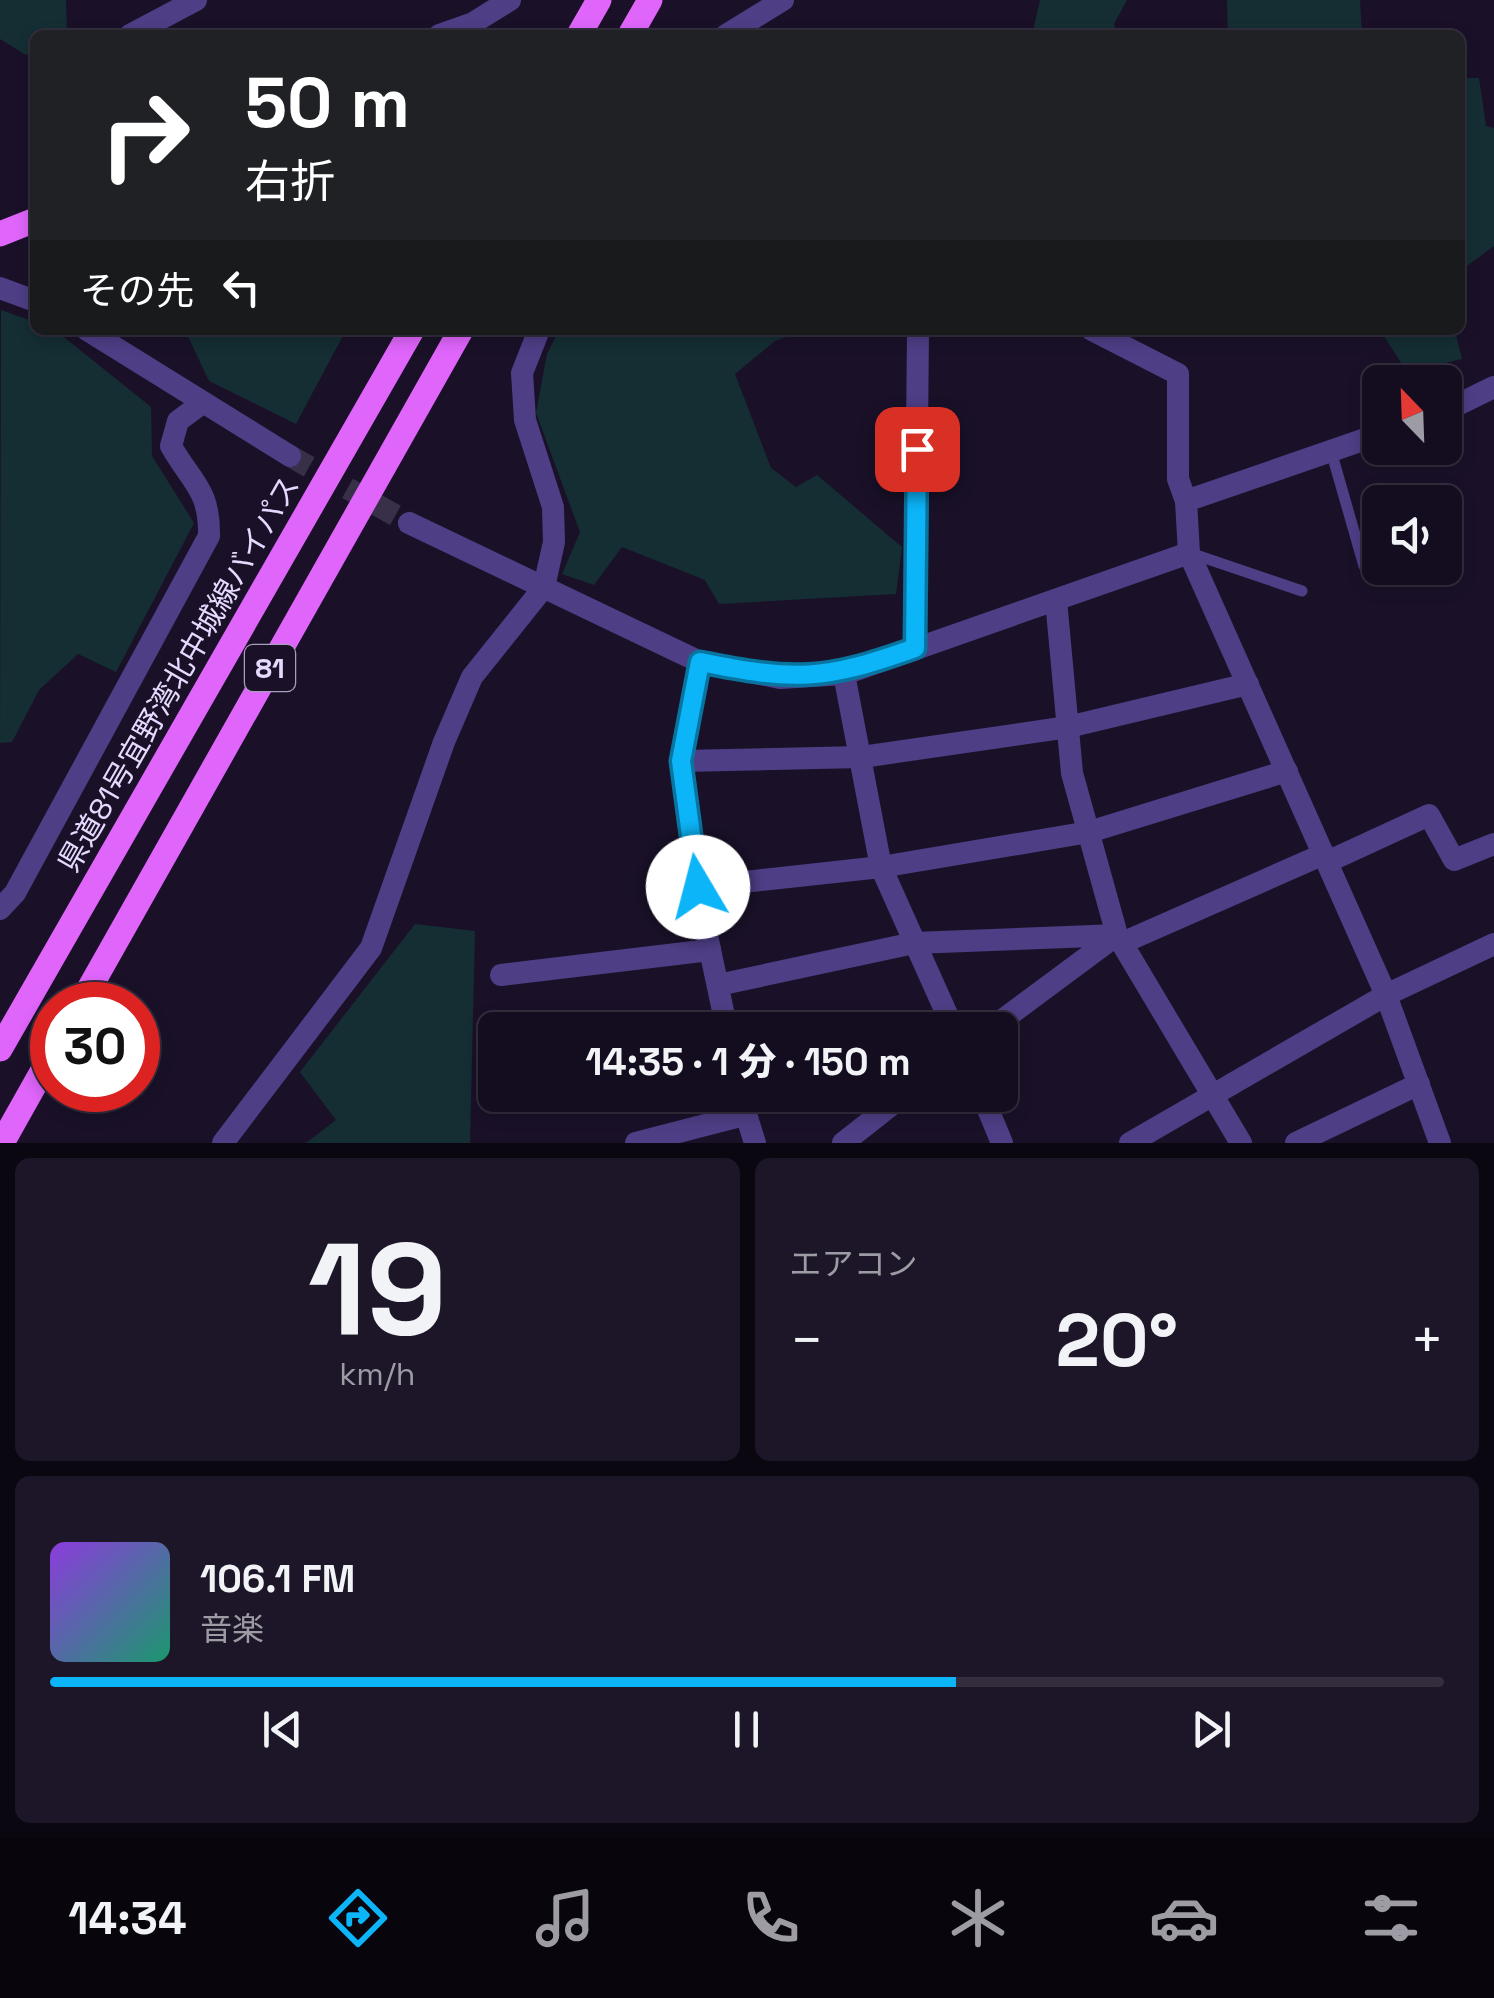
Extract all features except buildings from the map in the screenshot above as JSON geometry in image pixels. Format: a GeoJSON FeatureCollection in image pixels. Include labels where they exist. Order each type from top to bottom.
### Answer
{"type":"FeatureCollection","features":[{"type":"Feature","properties":{"kind":"main road"},"geometry":{"type":"LineString","coordinates":[[582,30],[599,0]]}},
{"type":"Feature","properties":{"kind":"main road"},"geometry":{"type":"LineString","coordinates":[[633,30],[650,0]]}},
{"type":"Feature","properties":{"kind":"main road"},"geometry":{"type":"LineString","coordinates":[[0,234],[30,222]]}},
{"type":"Feature","properties":{"kind":"main road","name":"県道81号宜野湾北中城線バイパス"},"geometry":{"type":"LineString","coordinates":[[0,1048],[409,335]]}},
{"type":"Feature","properties":{"kind":"main road","name":"81"},"geometry":{"type":"LineString","coordinates":[[93,982],[458,335]]}},
{"type":"Feature","properties":{"kind":"main road"},"geometry":{"type":"LineString","coordinates":[[2,1143],[30,1093]]}},
{"type":"Feature","properties":{"kind":"street"},"geometry":{"type":"LineString","coordinates":[[139,30],[196,0]]}},
{"type":"Feature","properties":{"kind":"street"},"geometry":{"type":"LineString","coordinates":[[453,30],[473,23],[510,0]]}},
{"type":"Feature","properties":{"kind":"street"},"geometry":{"type":"LineString","coordinates":[[734,30],[783,0]]}},
{"type":"Feature","properties":{"kind":"street"},"geometry":{"type":"LineString","coordinates":[[0,288],[30,299]]}},
{"type":"Feature","properties":{"kind":"street"},"geometry":{"type":"LineString","coordinates":[[94,335],[290,456]]}},
{"type":"Feature","properties":{"kind":"street"},"geometry":{"type":"LineString","coordinates":[[224,1143],[371,948],[444,742],[472,677],[544,587],[554,542],[553,507],[525,420],[522,372],[537,335]]}},
{"type":"Feature","properties":{"kind":"street"},"geometry":{"type":"LineString","coordinates":[[915,648],[918,335]]}},
{"type":"Feature","properties":{"kind":"street"},"geometry":{"type":"LineString","coordinates":[[1102,335],[1178,374],[1178,480],[1186,501],[1189,553],[1386,995],[1440,1143]]}},
{"type":"Feature","properties":{"kind":"street"},"geometry":{"type":"LineString","coordinates":[[1462,403],[1494,387]]}},
{"type":"Feature","properties":{"kind":"street"},"geometry":{"type":"LineString","coordinates":[[0,909],[15,893],[208,536],[209,511],[200,485],[170,446],[178,421],[202,404]]}},
{"type":"Feature","properties":{"kind":"street"},"geometry":{"type":"LineString","coordinates":[[1186,501],[1362,440]]}},
{"type":"Feature","properties":{"kind":"street"},"geometry":{"type":"LineString","coordinates":[[409,523],[700,662],[780,678],[844,674],[1189,553]]}},
{"type":"Feature","properties":{"kind":"street"},"geometry":{"type":"LineString","coordinates":[[1056,600],[1072,773],[1120,939],[1215,1093],[1241,1143]]}},
{"type":"Feature","properties":{"kind":"street"},"geometry":{"type":"LineString","coordinates":[[700,662],[681,761],[698,887],[723,1012]]}},
{"type":"Feature","properties":{"kind":"street"},"geometry":{"type":"LineString","coordinates":[[844,674],[880,866],[946,1012]]}},
{"type":"Feature","properties":{"kind":"street"},"geometry":{"type":"LineString","coordinates":[[681,761],[862,757],[1068,727],[1248,684]]}},
{"type":"Feature","properties":{"kind":"street"},"geometry":{"type":"LineString","coordinates":[[698,887],[880,866],[1088,832],[1287,771]]}},
{"type":"Feature","properties":{"kind":"street"},"geometry":{"type":"LineString","coordinates":[[1014,1012],[1120,939],[1428,815],[1454,860],[1494,844]]}},
{"type":"Feature","properties":{"kind":"street"},"geometry":{"type":"LineString","coordinates":[[718,985],[914,943],[1120,939]]}},
{"type":"Feature","properties":{"kind":"street"},"geometry":{"type":"LineString","coordinates":[[1130,1143],[1290,1054],[1386,995],[1494,944]]}},
{"type":"Feature","properties":{"kind":"street"},"geometry":{"type":"LineString","coordinates":[[501,975],[710,950]]}},
{"type":"Feature","properties":{"kind":"street"},"geometry":{"type":"LineString","coordinates":[[1296,1143],[1419,1084]]}},
{"type":"Feature","properties":{"kind":"street"},"geometry":{"type":"LineString","coordinates":[[636,1143],[722,1112]]}},
{"type":"Feature","properties":{"kind":"street"},"geometry":{"type":"LineString","coordinates":[[744,1112],[755,1143]]}},
{"type":"Feature","properties":{"kind":"street"},"geometry":{"type":"LineString","coordinates":[[843,1143],[882,1112]]}},
{"type":"Feature","properties":{"kind":"street"},"geometry":{"type":"LineString","coordinates":[[989,1112],[1002,1143]]}},
{"type":"Feature","properties":{"kind":"lane"},"geometry":{"type":"LineString","coordinates":[[1331,451],[1362,559]]}},
{"type":"Feature","properties":{"kind":"lane"},"geometry":{"type":"LineString","coordinates":[[1189,553],[1302,591]]}},
{"type":"Feature","properties":{"kind":"green space"},"geometry":{"type":"Polygon","coordinates":[[[0,0],[66,0],[67,30],[30,30],[30,53],[26,55],[0,39],[0,0]]]}},
{"type":"Feature","properties":{"kind":"green space"},"geometry":{"type":"Polygon","coordinates":[[[1040,0],[1127,0],[1114,24],[1116,30],[1033,30],[1040,0]]]}},
{"type":"Feature","properties":{"kind":"green space"},"geometry":{"type":"Polygon","coordinates":[[[1227,0],[1360,0],[1362,30],[1228,30],[1227,0]]]}},
{"type":"Feature","properties":{"kind":"green space"},"geometry":{"type":"Polygon","coordinates":[[[1465,78],[1479,78],[1486,126],[1494,128],[1494,246],[1465,267],[1465,78]]]}},
{"type":"Feature","properties":{"kind":"green space"},"geometry":{"type":"Polygon","coordinates":[[[1,310],[30,320],[30,335],[61,335],[151,407],[152,456],[194,523],[116,672],[78,654],[39,690],[12,742],[0,743],[1,310]]]}},
{"type":"Feature","properties":{"kind":"green space"},"geometry":{"type":"Polygon","coordinates":[[[187,335],[343,335],[296,424],[209,381],[187,335]]]}},
{"type":"Feature","properties":{"kind":"green space"},"geometry":{"type":"Polygon","coordinates":[[[556,335],[791,335],[775,341],[735,374],[771,468],[796,487],[817,475],[902,547],[896,594],[719,604],[705,580],[622,547],[594,585],[562,574],[580,532],[536,413],[547,354],[556,335]]]}},
{"type":"Feature","properties":{"kind":"green space"},"geometry":{"type":"Polygon","coordinates":[[[1383,335],[1456,335],[1462,359],[1437,365],[1402,365],[1383,335]]]}},
{"type":"Feature","properties":{"kind":"green space"},"geometry":{"type":"Polygon","coordinates":[[[415,924],[475,931],[470,1143],[306,1143],[336,1120],[300,1072],[415,924]]]}},
{"type":"Feature","properties":{"kind":"tunnel"},"geometry":{"type":"LineString","coordinates":[[290,456],[409,523]]}},
{"type":"Feature","properties":{"kind":"route"},"geometry":{"type":"LineString","coordinates":[[698,887],[681,761],[700,662],[780,678],[844,674],[915,648],[917,449]]}}]}
